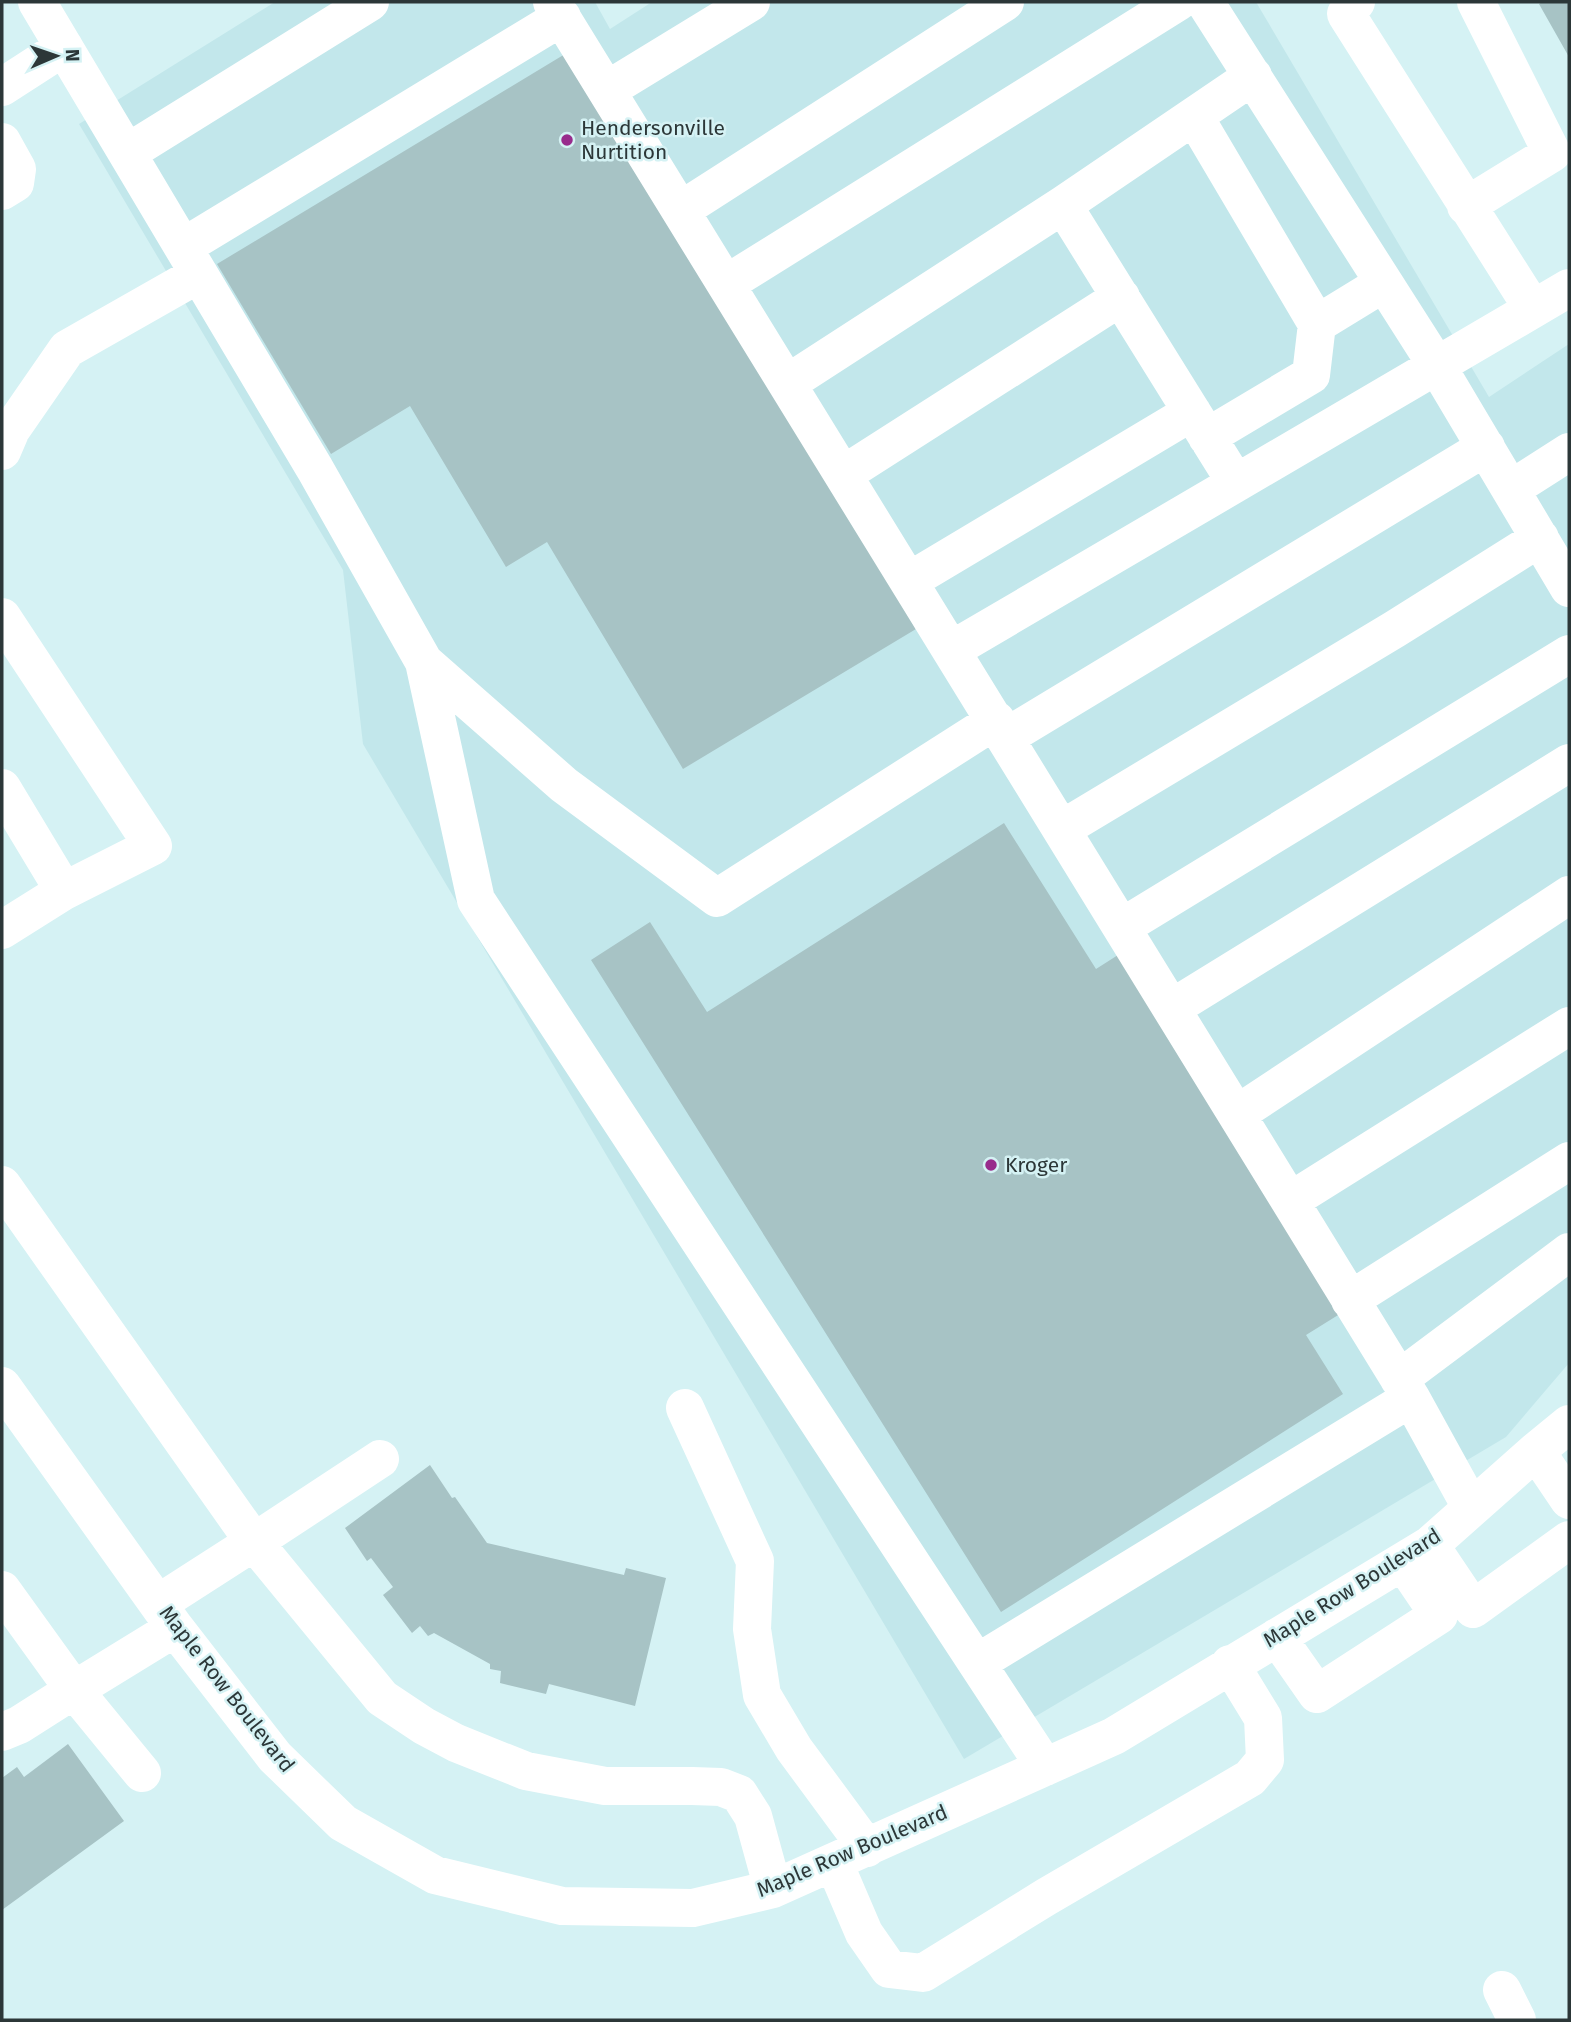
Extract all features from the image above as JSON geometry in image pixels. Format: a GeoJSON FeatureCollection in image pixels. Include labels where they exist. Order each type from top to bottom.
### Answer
{"type":"FeatureCollection","features":[{"type":"Feature","properties":{"kind":"street"},"geometry":{"type":"LineString","coordinates":[[37,2],[315,469],[424,662],[476,900],[1045,1767]]}},
{"type":"Feature","properties":{"kind":"street"},"geometry":{"type":"LineString","coordinates":[[127,153],[370,2]]}},
{"type":"Feature","properties":{"kind":"street"},"geometry":{"type":"LineString","coordinates":[[607,90],[751,2]]}},
{"type":"Feature","properties":{"kind":"street"},"geometry":{"type":"LineString","coordinates":[[681,210],[1005,2]]}},
{"type":"Feature","properties":{"kind":"street"},"geometry":{"type":"LineString","coordinates":[[726,284],[1178,2]]}},
{"type":"Feature","properties":{"kind":"street"},"geometry":{"type":"LineString","coordinates":[[1206,2],[1437,366],[1569,588]]}},
{"type":"Feature","properties":{"kind":"street"},"geometry":{"type":"LineString","coordinates":[[1356,2],[1346,15],[1533,309]]}},
{"type":"Feature","properties":{"kind":"street"},"geometry":{"type":"LineString","coordinates":[[1466,205],[1552,153],[1476,2]]}},
{"type":"Feature","properties":{"kind":"street"},"geometry":{"type":"LineString","coordinates":[[2,451],[11,430],[66,349],[557,9],[953,649],[1405,1389],[1471,1507]]}},
{"type":"Feature","properties":{"kind":"street"},"geometry":{"type":"LineString","coordinates":[[2,87],[64,47]]}},
{"type":"Feature","properties":{"kind":"street"},"geometry":{"type":"LineString","coordinates":[[788,383],[1063,205],[1253,76]]}},
{"type":"Feature","properties":{"kind":"street"},"geometry":{"type":"LineString","coordinates":[[909,580],[1200,424],[1311,375],[1317,324],[1194,116]]}},
{"type":"Feature","properties":{"kind":"street"},"geometry":{"type":"LineString","coordinates":[[2,142],[17,169],[15,183],[2,191]]}},
{"type":"Feature","properties":{"kind":"street"},"geometry":{"type":"LineString","coordinates":[[1063,205],[1236,483]]}},
{"type":"Feature","properties":{"kind":"street"},"geometry":{"type":"LineString","coordinates":[[1317,324],[1384,283]]}},
{"type":"Feature","properties":{"kind":"street"},"geometry":{"type":"LineString","coordinates":[[953,649],[1569,288]]}},
{"type":"Feature","properties":{"kind":"street"},"geometry":{"type":"LineString","coordinates":[[844,474],[1121,297]]}},
{"type":"Feature","properties":{"kind":"street"},"geometry":{"type":"LineString","coordinates":[[424,662],[564,785],[718,898],[1001,729],[1486,447]]}},
{"type":"Feature","properties":{"kind":"street"},"geometry":{"type":"LineString","coordinates":[[1511,489],[1569,452]]}},
{"type":"Feature","properties":{"kind":"street"},"geometry":{"type":"LineString","coordinates":[[1062,828],[1395,629],[1540,538]]}},
{"type":"Feature","properties":{"kind":"street"},"geometry":{"type":"LineString","coordinates":[[2,617],[153,846],[64,891],[2,930]]}},
{"type":"Feature","properties":{"kind":"street"},"geometry":{"type":"LineString","coordinates":[[1122,927],[1569,654]]}},
{"type":"Feature","properties":{"kind":"street"},"geometry":{"type":"LineString","coordinates":[[1172,1008],[1569,764]]}},
{"type":"Feature","properties":{"kind":"street"},"geometry":{"type":"LineString","coordinates":[[2,788],[64,891]]}},
{"type":"Feature","properties":{"kind":"street"},"geometry":{"type":"LineString","coordinates":[[1237,1114],[1569,895]]}},
{"type":"Feature","properties":{"kind":"street"},"geometry":{"type":"LineString","coordinates":[[1290,1201],[1569,1026]]}},
{"type":"Feature","properties":{"kind":"street"},"geometry":{"type":"LineString","coordinates":[[1350,1300],[1568,1166]]}},
{"type":"Feature","properties":{"kind":"street"},"geometry":{"type":"LineString","coordinates":[[6,1198],[254,1542],[382,1698],[456,1743],[526,1771],[605,1786],[720,1787],[738,1794],[753,1816],[773,1889]]}},
{"type":"Feature","properties":{"kind":"street"},"geometry":{"type":"LineString","coordinates":[[977,1663],[1405,1389],[1569,1252]]}},
{"type":"Feature","properties":{"kind":"street","name":"Maple Row Boulevard"},"geometry":{"type":"LineString","coordinates":[[2,1386],[167,1615],[275,1757],[343,1823],[435,1874],[562,1906],[693,1908],[773,1889],[1114,1736],[1417,1553],[1568,1427]]}},
{"type":"Feature","properties":{"kind":"street"},"geometry":{"type":"LineString","coordinates":[[685,1408],[755,1561],[752,1629],[762,1695],[850,1855],[864,1933],[889,1969],[923,1973],[1046,1897],[1250,1778],[1265,1760],[1264,1718],[1230,1664]]}},
{"type":"Feature","properties":{"kind":"street"},"geometry":{"type":"LineString","coordinates":[[1536,1451],[1569,1500]]}},
{"type":"Feature","properties":{"kind":"street"},"geometry":{"type":"LineString","coordinates":[[2,1732],[19,1725],[74,1690],[254,1542],[380,1459]]}},
{"type":"Feature","properties":{"kind":"street"},"geometry":{"type":"LineString","coordinates":[[1417,1553],[1473,1609],[1569,1541]]}},
{"type":"Feature","properties":{"kind":"street"},"geometry":{"type":"LineString","coordinates":[[1276,1637],[1317,1694],[1439,1615],[1417,1553]]}},
{"type":"Feature","properties":{"kind":"street"},"geometry":{"type":"LineString","coordinates":[[2,1590],[74,1690],[142,1773]]}},
{"type":"Feature","properties":{"kind":"shaded area"},"geometry":{"type":"Polygon","coordinates":[[[275,2],[595,2],[610,29],[652,2],[1256,2],[1489,397],[1569,344],[1569,1363],[1506,1437],[964,1759],[363,744],[343,570],[79,124],[275,2]]]}},
{"type":"Feature","properties":{"kind":"building"},"geometry":{"type":"Polygon","coordinates":[[[1569,2],[1569,57],[1539,4],[1569,2]]]}},
{"type":"Feature","properties":{"kind":"building"},"geometry":{"type":"Polygon","coordinates":[[[570,51],[916,629],[683,769],[547,542],[506,567],[410,406],[331,454],[217,264],[570,51]]]}},
{"type":"Feature","properties":{"kind":"building"},"geometry":{"type":"Polygon","coordinates":[[[1004,823],[1096,969],[1118,955],[1343,1312],[1306,1335],[1343,1394],[1001,1612],[591,960],[650,922],[707,1012],[1004,823]]]}},
{"type":"Feature","properties":{"kind":"building"},"geometry":{"type":"Polygon","coordinates":[[[430,1465],[487,1543],[624,1575],[626,1568],[666,1578],[635,1706],[549,1684],[546,1694],[500,1683],[501,1671],[490,1669],[490,1664],[434,1633],[428,1636],[420,1626],[412,1633],[383,1595],[393,1587],[371,1558],[367,1561],[345,1528],[430,1465]]]}},
{"type":"Feature","properties":{"kind":"building"},"geometry":{"type":"Polygon","coordinates":[[[68,1744],[124,1821],[2,1910],[2,1778],[17,1767],[24,1777],[68,1744]]]}},
{"type":"Feature","properties":{"kind":"place","name":"Hendersonville Nurtition"},"geometry":{"type":"Point","coordinates":[567,140]}},
{"type":"Feature","properties":{"kind":"place","name":"Kroger"},"geometry":{"type":"Point","coordinates":[991,1165]}}]}
